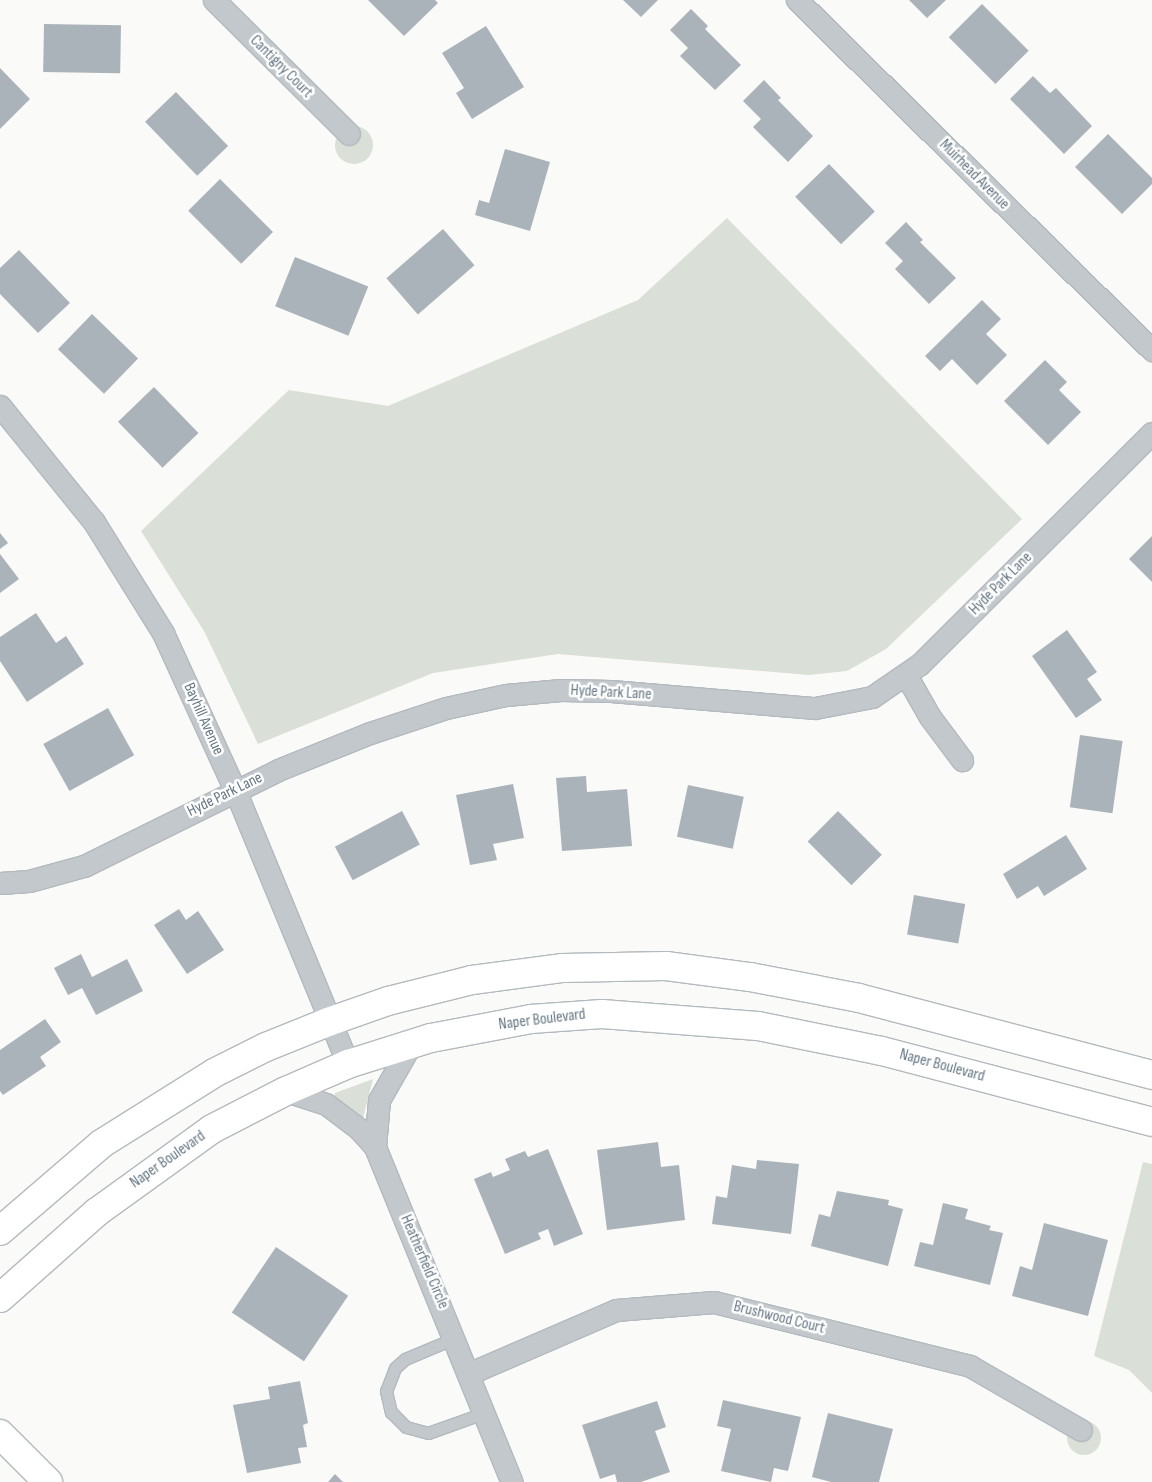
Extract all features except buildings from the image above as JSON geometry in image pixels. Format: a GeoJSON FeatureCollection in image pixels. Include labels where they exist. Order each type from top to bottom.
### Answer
{"type":"FeatureCollection","features":[{"type":"Feature","properties":{"kind":"main road"},"geometry":{"type":"LineString","coordinates":[[0,1231],[101,1144],[154,1108],[249,1055],[328,1022],[388,1001],[472,980],[563,968],[666,966],[750,977],[859,998],[1152,1075]]}},
{"type":"Feature","properties":{"kind":"main road","name":"Naper Boulevard"},"geometry":{"type":"LineString","coordinates":[[0,1298],[97,1212],[212,1129],[286,1091],[348,1064],[411,1044],[531,1019],[602,1014],[740,1024],[882,1051],[1152,1122]]}},
{"type":"Feature","properties":{"kind":"main road"},"geometry":{"type":"LineString","coordinates":[[0,1434],[48,1482]]}},
{"type":"Feature","properties":{"kind":"street","name":"Cantigny Court"},"geometry":{"type":"LineString","coordinates":[[214,0],[349,134]]}},
{"type":"Feature","properties":{"kind":"street","name":"Muirhead Avenue"},"geometry":{"type":"LineString","coordinates":[[797,0],[1152,350]]}},
{"type":"Feature","properties":{"kind":"street","name":"Bayhill Avenue"},"geometry":{"type":"LineString","coordinates":[[0,406],[69,487],[127,572],[167,642],[235,790],[328,1022],[348,1064]]}},
{"type":"Feature","properties":{"kind":"street","name":"Hyde Park Lane"},"geometry":{"type":"LineString","coordinates":[[0,883],[29,881],[84,866],[235,790],[370,733],[446,708],[506,696],[561,690],[611,690],[815,708],[872,697],[906,675],[1152,433]]}},
{"type":"Feature","properties":{"kind":"street"},"geometry":{"type":"LineString","coordinates":[[906,675],[930,718],[962,760]]}},
{"type":"Feature","properties":{"kind":"street","name":"Heatherfield Circle"},"geometry":{"type":"LineString","coordinates":[[411,1044],[379,1100],[376,1147],[512,1482]]}},
{"type":"Feature","properties":{"kind":"street"},"geometry":{"type":"LineString","coordinates":[[286,1091],[326,1104],[359,1129],[376,1147]]}},
{"type":"Feature","properties":{"kind":"street","name":"Brushwood Court"},"geometry":{"type":"LineString","coordinates":[[468,1374],[616,1310],[714,1302],[970,1366],[1081,1430]]}},
{"type":"Feature","properties":{"kind":"lane"},"geometry":{"type":"LineString","coordinates":[[455,1338],[405,1359],[395,1368],[386,1391],[391,1412],[406,1427],[428,1433],[484,1413]]}},
{"type":"Feature","properties":{"kind":"shaded area"},"geometry":{"type":"Polygon","coordinates":[[[354,126],[368,131],[373,145],[368,159],[354,164],[340,159],[335,145],[340,131],[354,126]]]}},
{"type":"Feature","properties":{"kind":"shaded area"},"geometry":{"type":"Polygon","coordinates":[[[727,218],[1022,519],[886,649],[847,671],[809,675],[558,654],[433,673],[258,744],[204,631],[141,531],[289,390],[388,406],[638,300],[727,218]]]}},
{"type":"Feature","properties":{"kind":"shaded area"},"geometry":{"type":"Polygon","coordinates":[[[373,1079],[363,1118],[334,1098],[335,1093],[373,1079]]]}},
{"type":"Feature","properties":{"kind":"shaded area"},"geometry":{"type":"Polygon","coordinates":[[[1143,1162],[1152,1164],[1152,1393],[1129,1370],[1094,1356],[1143,1162]]]}},
{"type":"Feature","properties":{"kind":"shaded area"},"geometry":{"type":"Polygon","coordinates":[[[1084,1421],[1096,1426],[1101,1438],[1096,1450],[1084,1455],[1072,1450],[1067,1438],[1072,1426],[1084,1421]]]}}]}
